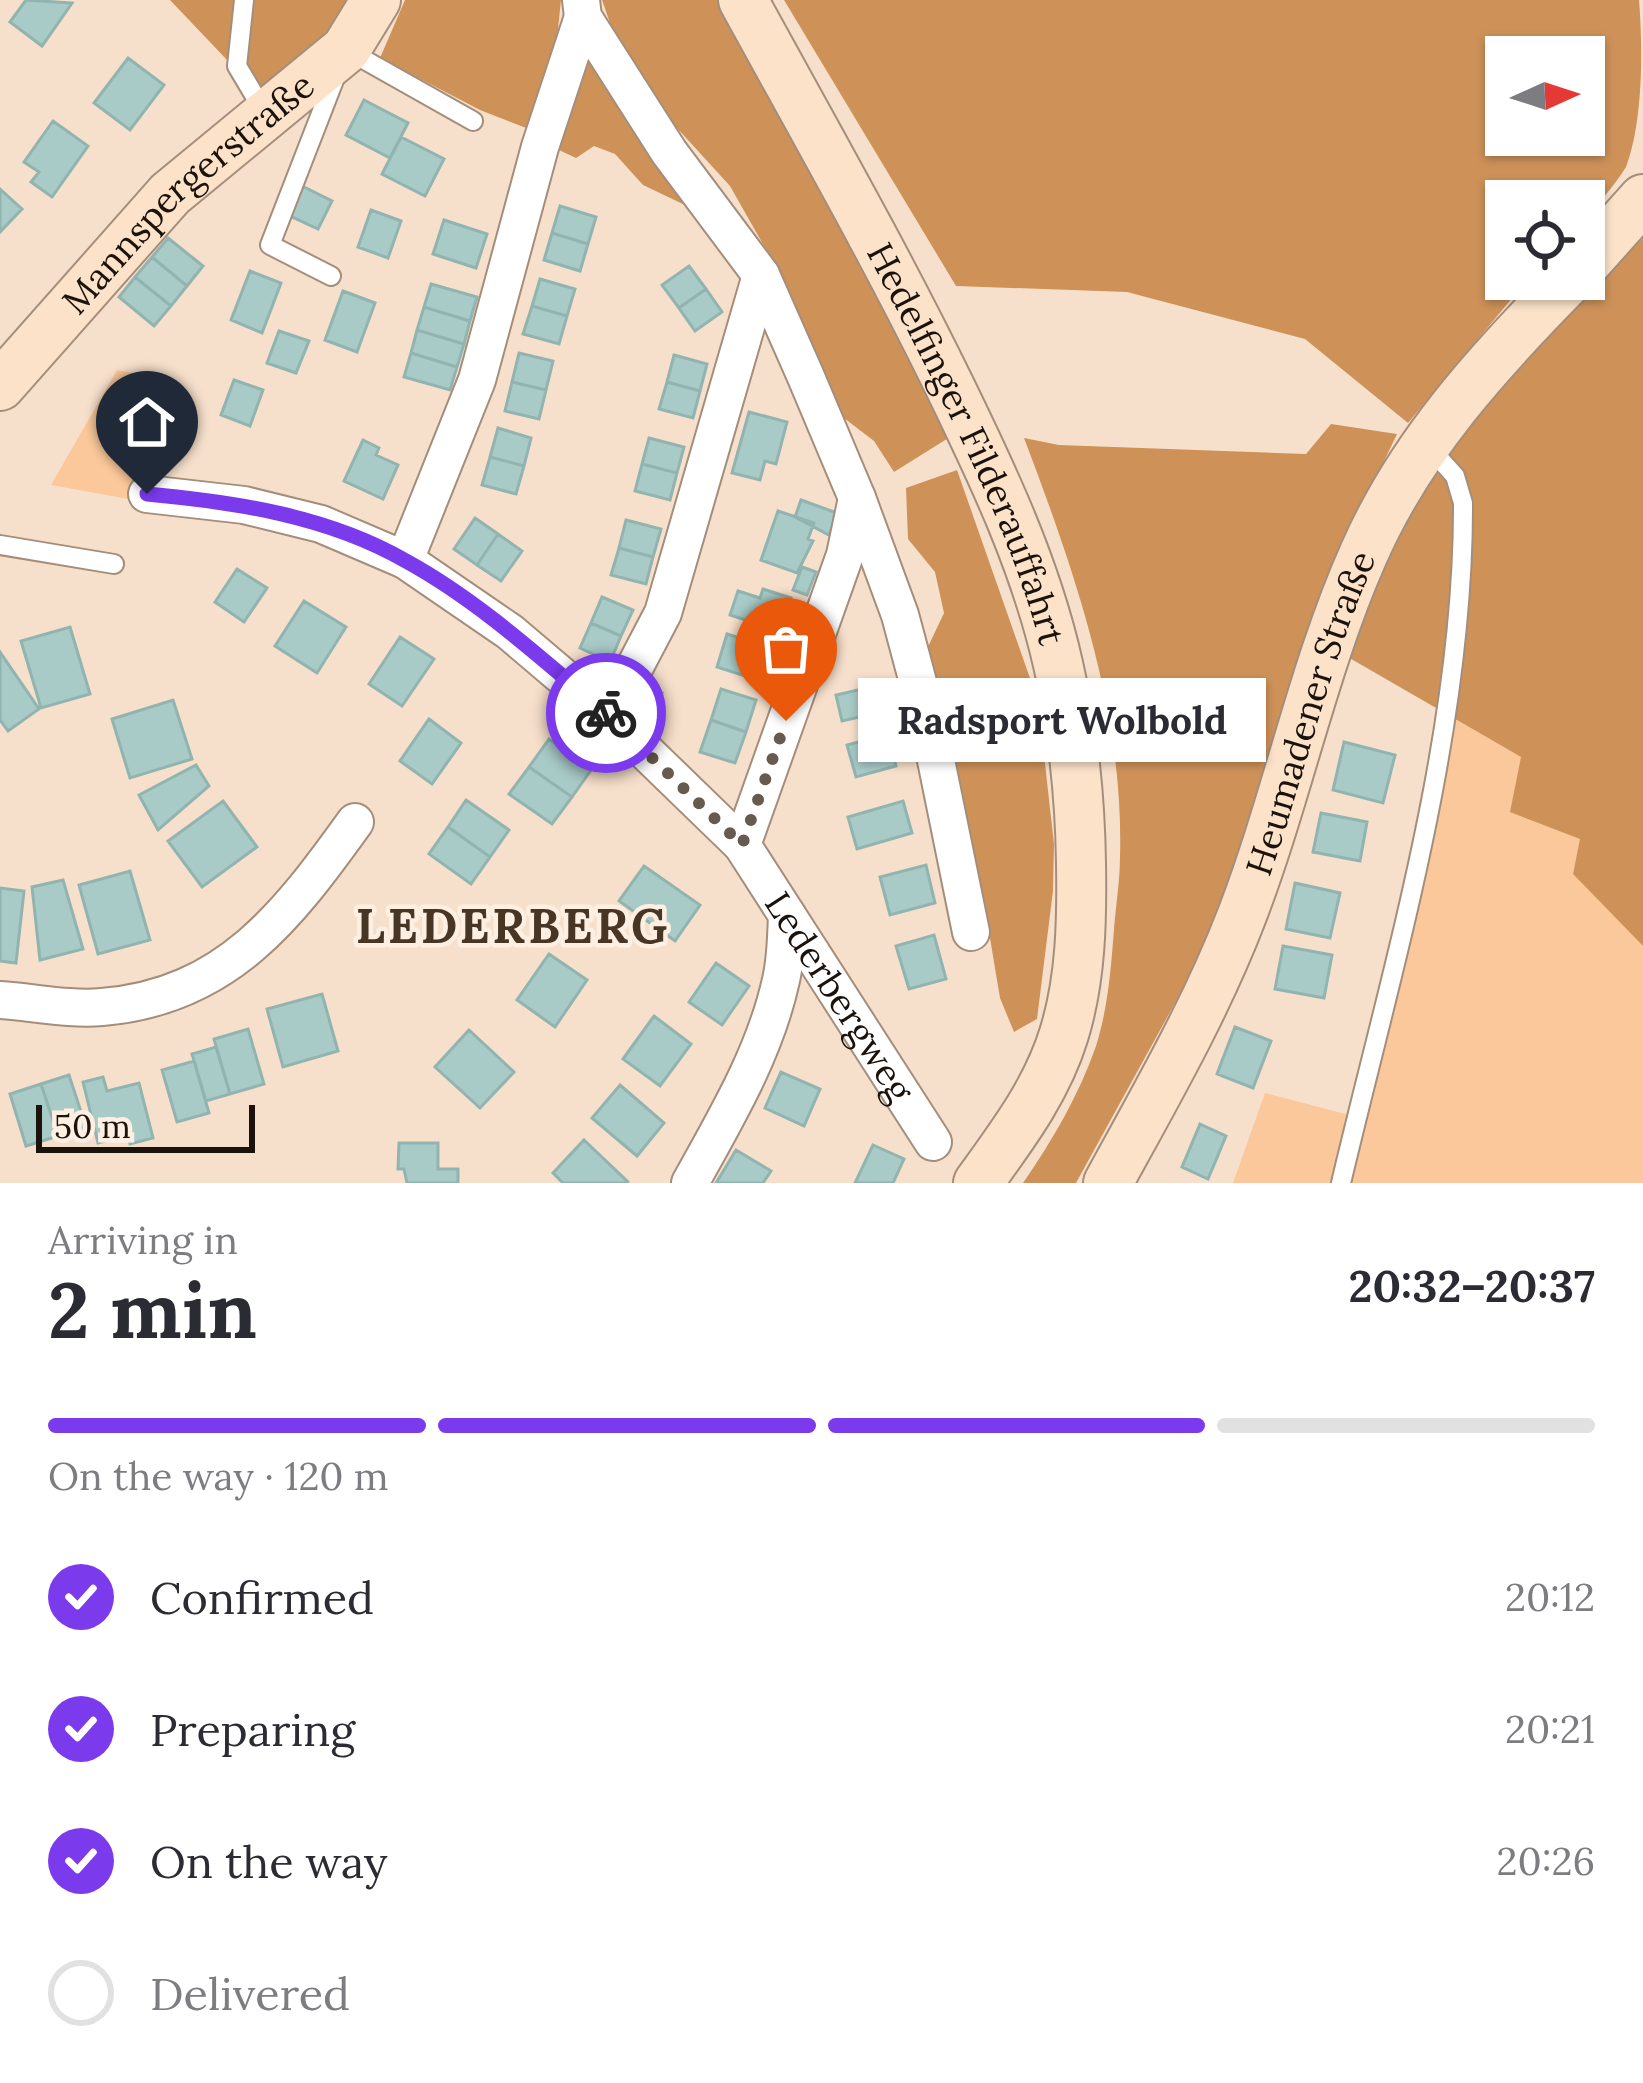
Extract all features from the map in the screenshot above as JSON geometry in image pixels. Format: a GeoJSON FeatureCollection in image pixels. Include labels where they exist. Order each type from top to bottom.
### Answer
{"type":"FeatureCollection","features":[{"type":"Feature","properties":{"kind":"main road","name":"Mannspergerstraße"},"geometry":{"type":"LineString","coordinates":[[0,386],[170,194],[346,50],[376,0]]}},
{"type":"Feature","properties":{"kind":"main road","name":"Hedelfinger Filderauffahrt"},"geometry":{"type":"LineString","coordinates":[[743,0],[875,242],[976,441],[1034,579],[1058,663],[1076,759],[1081,841],[1076,983],[1064,1035],[1044,1083],[978,1183]]}},
{"type":"Feature","properties":{"kind":"main road"},"geometry":{"type":"LineString","coordinates":[[1605,242],[1643,199]]}},
{"type":"Feature","properties":{"kind":"main road","name":"Heumadener Straße"},"geometry":{"type":"LineString","coordinates":[[1108,1183],[1213,986],[1243,913],[1363,554],[1425,442],[1550,300]]}},
{"type":"Feature","properties":{"kind":"street"},"geometry":{"type":"LineString","coordinates":[[582,8],[669,152],[761,275],[857,498],[900,615],[927,716],[971,932]]}},
{"type":"Feature","properties":{"kind":"street"},"geometry":{"type":"LineString","coordinates":[[405,560],[477,380],[582,8]]}},
{"type":"Feature","properties":{"kind":"street"},"geometry":{"type":"LineString","coordinates":[[609,716],[663,613],[761,275]]}},
{"type":"Feature","properties":{"kind":"street","name":"Lederbergweg"},"geometry":{"type":"LineString","coordinates":[[147,494],[244,505],[301,519],[405,560],[510,632],[609,716],[742,845],[933,1142]]}},
{"type":"Feature","properties":{"kind":"street"},"geometry":{"type":"LineString","coordinates":[[742,845],[845,554],[857,498]]}},
{"type":"Feature","properties":{"kind":"street"},"geometry":{"type":"LineString","coordinates":[[0,1000],[100,1008],[170,994],[252,948],[298,902],[355,822]]}},
{"type":"Feature","properties":{"kind":"street"},"geometry":{"type":"LineString","coordinates":[[689,1183],[767,1033],[782,976],[788,915]]}},
{"type":"Feature","properties":{"kind":"lane"},"geometry":{"type":"LineString","coordinates":[[244,0],[237,66],[267,118]]}},
{"type":"Feature","properties":{"kind":"lane"},"geometry":{"type":"LineString","coordinates":[[331,276],[270,245],[346,50],[473,121]]}},
{"type":"Feature","properties":{"kind":"lane"},"geometry":{"type":"LineString","coordinates":[[1341,1183],[1429,815],[1448,698],[1463,503],[1454,476],[1425,442]]}},
{"type":"Feature","properties":{"kind":"lane"},"geometry":{"type":"LineString","coordinates":[[0,545],[114,564]]}},
{"type":"Feature","properties":{"kind":"shaded area"},"geometry":{"type":"Polygon","coordinates":[[[170,0],[349,0],[310,55],[266,101],[170,0]]]}},
{"type":"Feature","properties":{"kind":"shaded area"},"geometry":{"type":"Polygon","coordinates":[[[405,0],[561,0],[557,39],[534,131],[480,110],[380,58],[405,0]]]}},
{"type":"Feature","properties":{"kind":"shaded area"},"geometry":{"type":"Polygon","coordinates":[[[602,0],[719,0],[950,437],[894,472],[874,441],[840,415],[789,290],[730,186],[666,116],[617,43],[602,0]]]}},
{"type":"Feature","properties":{"kind":"shaded area"},"geometry":{"type":"Polygon","coordinates":[[[784,0],[1639,0],[1639,108],[1626,167],[1605,195],[1605,180],[1485,180],[1485,300],[1510,300],[1408,423],[1305,339],[1127,292],[956,286],[784,0]]]}},
{"type":"Feature","properties":{"kind":"shaded area"},"geometry":{"type":"Polygon","coordinates":[[[591,47],[687,206],[643,185],[615,154],[594,146],[576,158],[559,150],[591,47]]]}},
{"type":"Feature","properties":{"kind":"shaded area"},"geometry":{"type":"Polygon","coordinates":[[[1643,238],[1643,946],[1573,874],[1580,839],[1510,812],[1521,757],[1346,656],[1405,517],[1452,440],[1519,361],[1580,300],[1605,300],[1605,276],[1643,238]]]}},
{"type":"Feature","properties":{"kind":"shaded area"},"geometry":{"type":"Polygon","coordinates":[[[117,370],[182,383],[134,500],[51,485],[117,370]]]}},
{"type":"Feature","properties":{"kind":"shaded area"},"geometry":{"type":"Polygon","coordinates":[[[1331,424],[1397,434],[1329,577],[1303,646],[1223,899],[1197,963],[1076,1183],[1023,1183],[1064,1117],[1096,1046],[1108,988],[1120,856],[1114,748],[1105,695],[1061,539],[1024,438],[1059,445],[1306,454],[1331,424]]]}},
{"type":"Feature","properties":{"kind":"shaded area"},"geometry":{"type":"Polygon","coordinates":[[[957,470],[1038,701],[1054,844],[1037,1019],[1014,1032],[1000,998],[986,914],[926,651],[944,613],[935,572],[908,539],[906,488],[957,470]]]}},
{"type":"Feature","properties":{"kind":"shaded area"},"geometry":{"type":"Polygon","coordinates":[[[1444,713],[1521,757],[1581,839],[1573,874],[1643,946],[1643,1183],[1233,1183],[1265,1093],[1357,1117],[1444,713]]]}},
{"type":"Feature","properties":{"kind":"building"},"geometry":{"type":"Polygon","coordinates":[[[26,0],[72,3],[42,46],[10,22],[26,0]]]}},
{"type":"Feature","properties":{"kind":"building"},"geometry":{"type":"Polygon","coordinates":[[[128,58],[164,85],[130,130],[94,103],[128,58]]]}},
{"type":"Feature","properties":{"kind":"building"},"geometry":{"type":"Polygon","coordinates":[[[364,100],[408,123],[390,158],[346,135],[364,100]]]}},
{"type":"Feature","properties":{"kind":"building"},"geometry":{"type":"Polygon","coordinates":[[[53,121],[88,146],[52,197],[31,182],[39,172],[24,162],[53,121]]]}},
{"type":"Feature","properties":{"kind":"building"},"geometry":{"type":"Polygon","coordinates":[[[401,137],[444,159],[425,196],[382,174],[401,137]]]}},
{"type":"Feature","properties":{"kind":"building"},"geometry":{"type":"Polygon","coordinates":[[[302,186],[332,201],[318,229],[288,215],[302,186]]]}},
{"type":"Feature","properties":{"kind":"building"},"geometry":{"type":"Polygon","coordinates":[[[0,189],[22,209],[0,232],[0,189]]]}},
{"type":"Feature","properties":{"kind":"building"},"geometry":{"type":"Polygon","coordinates":[[[560,206],[596,217],[588,244],[552,233],[560,206]]]}},
{"type":"Feature","properties":{"kind":"building"},"geometry":{"type":"Polygon","coordinates":[[[371,210],[401,221],[388,258],[358,247],[371,210]]]}},
{"type":"Feature","properties":{"kind":"building"},"geometry":{"type":"Polygon","coordinates":[[[444,220],[487,234],[476,268],[433,254],[444,220]]]}},
{"type":"Feature","properties":{"kind":"building"},"geometry":{"type":"Polygon","coordinates":[[[552,233],[588,244],[580,271],[544,260],[552,233]]]}},
{"type":"Feature","properties":{"kind":"building"},"geometry":{"type":"Polygon","coordinates":[[[168,238],[203,266],[187,286],[152,257],[168,238]]]}},
{"type":"Feature","properties":{"kind":"building"},"geometry":{"type":"Polygon","coordinates":[[[152,257],[187,286],[171,306],[135,277],[152,257]]]}},
{"type":"Feature","properties":{"kind":"building"},"geometry":{"type":"Polygon","coordinates":[[[689,266],[706,289],[679,308],[662,285],[689,266]]]}},
{"type":"Feature","properties":{"kind":"building"},"geometry":{"type":"Polygon","coordinates":[[[250,271],[281,283],[262,333],[231,320],[250,271]]]}},
{"type":"Feature","properties":{"kind":"building"},"geometry":{"type":"Polygon","coordinates":[[[135,277],[171,306],[154,326],[119,297],[135,277]]]}},
{"type":"Feature","properties":{"kind":"building"},"geometry":{"type":"Polygon","coordinates":[[[540,279],[575,289],[567,316],[532,306],[540,279]]]}},
{"type":"Feature","properties":{"kind":"building"},"geometry":{"type":"Polygon","coordinates":[[[431,284],[477,297],[470,321],[424,307],[431,284]]]}},
{"type":"Feature","properties":{"kind":"building"},"geometry":{"type":"Polygon","coordinates":[[[706,289],[722,312],[695,331],[679,308],[706,289]]]}},
{"type":"Feature","properties":{"kind":"building"},"geometry":{"type":"Polygon","coordinates":[[[343,291],[375,303],[357,352],[325,340],[343,291]]]}},
{"type":"Feature","properties":{"kind":"building"},"geometry":{"type":"Polygon","coordinates":[[[532,306],[567,316],[559,344],[523,334],[532,306]]]}},
{"type":"Feature","properties":{"kind":"building"},"geometry":{"type":"Polygon","coordinates":[[[424,307],[470,321],[464,344],[417,330],[424,307]]]}},
{"type":"Feature","properties":{"kind":"building"},"geometry":{"type":"Polygon","coordinates":[[[417,330],[464,344],[457,367],[411,353],[417,330]]]}},
{"type":"Feature","properties":{"kind":"building"},"geometry":{"type":"Polygon","coordinates":[[[279,331],[309,341],[296,373],[267,363],[279,331]]]}},
{"type":"Feature","properties":{"kind":"building"},"geometry":{"type":"Polygon","coordinates":[[[411,353],[457,367],[450,390],[404,377],[411,353]]]}},
{"type":"Feature","properties":{"kind":"building"},"geometry":{"type":"Polygon","coordinates":[[[519,353],[553,361],[546,390],[512,382],[519,353]]]}},
{"type":"Feature","properties":{"kind":"building"},"geometry":{"type":"Polygon","coordinates":[[[674,355],[707,364],[700,391],[667,382],[674,355]]]}},
{"type":"Feature","properties":{"kind":"building"},"geometry":{"type":"Polygon","coordinates":[[[234,380],[263,390],[250,426],[221,415],[234,380]]]}},
{"type":"Feature","properties":{"kind":"building"},"geometry":{"type":"Polygon","coordinates":[[[512,382],[546,390],[539,419],[505,411],[512,382]]]}},
{"type":"Feature","properties":{"kind":"building"},"geometry":{"type":"Polygon","coordinates":[[[667,382],[700,391],[693,418],[659,409],[667,382]]]}},
{"type":"Feature","properties":{"kind":"building"},"geometry":{"type":"Polygon","coordinates":[[[749,412],[787,422],[776,464],[765,461],[760,480],[732,473],[749,412]]]}},
{"type":"Feature","properties":{"kind":"building"},"geometry":{"type":"Polygon","coordinates":[[[498,428],[531,438],[524,466],[490,457],[498,428]]]}},
{"type":"Feature","properties":{"kind":"building"},"geometry":{"type":"Polygon","coordinates":[[[649,438],[684,447],[677,473],[642,464],[649,438]]]}},
{"type":"Feature","properties":{"kind":"building"},"geometry":{"type":"Polygon","coordinates":[[[363,440],[379,448],[376,455],[398,465],[383,499],[344,481],[363,440]]]}},
{"type":"Feature","properties":{"kind":"building"},"geometry":{"type":"Polygon","coordinates":[[[490,457],[524,466],[516,494],[482,485],[490,457]]]}},
{"type":"Feature","properties":{"kind":"building"},"geometry":{"type":"Polygon","coordinates":[[[642,464],[677,473],[670,500],[635,491],[642,464]]]}},
{"type":"Feature","properties":{"kind":"building"},"geometry":{"type":"Polygon","coordinates":[[[801,500],[837,513],[829,535],[795,517],[801,500]]]}},
{"type":"Feature","properties":{"kind":"building"},"geometry":{"type":"Polygon","coordinates":[[[778,511],[814,523],[808,539],[813,541],[797,573],[761,560],[778,511]]]}},
{"type":"Feature","properties":{"kind":"building"},"geometry":{"type":"Polygon","coordinates":[[[475,518],[498,534],[477,565],[454,549],[475,518]]]}},
{"type":"Feature","properties":{"kind":"building"},"geometry":{"type":"Polygon","coordinates":[[[626,520],[661,529],[653,557],[619,548],[626,520]]]}},
{"type":"Feature","properties":{"kind":"building"},"geometry":{"type":"Polygon","coordinates":[[[498,534],[522,551],[501,581],[477,565],[498,534]]]}},
{"type":"Feature","properties":{"kind":"building"},"geometry":{"type":"Polygon","coordinates":[[[619,548],[653,557],[646,584],[611,575],[619,548]]]}},
{"type":"Feature","properties":{"kind":"building"},"geometry":{"type":"Polygon","coordinates":[[[802,567],[816,572],[807,595],[793,590],[802,567]]]}},
{"type":"Feature","properties":{"kind":"building"},"geometry":{"type":"Polygon","coordinates":[[[237,569],[267,588],[244,622],[215,602],[237,569]]]}},
{"type":"Feature","properties":{"kind":"building"},"geometry":{"type":"Polygon","coordinates":[[[763,589],[791,598],[780,631],[730,615],[738,591],[760,598],[763,589]]]}},
{"type":"Feature","properties":{"kind":"building"},"geometry":{"type":"Polygon","coordinates":[[[602,597],[633,610],[621,636],[591,623],[602,597]]]}},
{"type":"Feature","properties":{"kind":"building"},"geometry":{"type":"Polygon","coordinates":[[[304,601],[346,627],[317,673],[275,646],[304,601]]]}},
{"type":"Feature","properties":{"kind":"building"},"geometry":{"type":"Polygon","coordinates":[[[591,623],[621,636],[610,662],[580,648],[591,623]]]}},
{"type":"Feature","properties":{"kind":"building"},"geometry":{"type":"Polygon","coordinates":[[[70,627],[90,694],[41,708],[21,641],[70,627]]]}},
{"type":"Feature","properties":{"kind":"building"},"geometry":{"type":"Polygon","coordinates":[[[727,634],[774,649],[764,682],[717,667],[727,634]]]}},
{"type":"Feature","properties":{"kind":"building"},"geometry":{"type":"Polygon","coordinates":[[[400,637],[434,659],[402,706],[369,684],[400,637]]]}},
{"type":"Feature","properties":{"kind":"building"},"geometry":{"type":"Polygon","coordinates":[[[0,652],[39,709],[8,731],[0,720],[0,652]]]}},
{"type":"Feature","properties":{"kind":"building"},"geometry":{"type":"Polygon","coordinates":[[[641,686],[662,693],[652,722],[631,715],[641,686]]]}},
{"type":"Feature","properties":{"kind":"building"},"geometry":{"type":"Polygon","coordinates":[[[875,686],[882,712],[842,721],[836,695],[875,686]]]}},
{"type":"Feature","properties":{"kind":"building"},"geometry":{"type":"Polygon","coordinates":[[[721,689],[756,700],[746,732],[711,720],[721,689]]]}},
{"type":"Feature","properties":{"kind":"building"},"geometry":{"type":"Polygon","coordinates":[[[173,700],[192,759],[130,778],[112,719],[173,700]]]}},
{"type":"Feature","properties":{"kind":"building"},"geometry":{"type":"Polygon","coordinates":[[[429,719],[461,743],[432,784],[400,761],[429,719]]]}},
{"type":"Feature","properties":{"kind":"building"},"geometry":{"type":"Polygon","coordinates":[[[711,720],[746,732],[735,763],[700,752],[711,720]]]}},
{"type":"Feature","properties":{"kind":"building"},"geometry":{"type":"Polygon","coordinates":[[[888,734],[896,766],[856,777],[847,745],[888,734]]]}},
{"type":"Feature","properties":{"kind":"building"},"geometry":{"type":"Polygon","coordinates":[[[549,739],[591,770],[572,797],[529,767],[549,739]]]}},
{"type":"Feature","properties":{"kind":"building"},"geometry":{"type":"Polygon","coordinates":[[[1344,742],[1395,755],[1383,803],[1333,790],[1344,742]]]}},
{"type":"Feature","properties":{"kind":"building"},"geometry":{"type":"Polygon","coordinates":[[[196,765],[209,786],[158,830],[139,795],[196,765]]]}},
{"type":"Feature","properties":{"kind":"building"},"geometry":{"type":"Polygon","coordinates":[[[529,767],[572,797],[552,824],[509,794],[529,767]]]}},
{"type":"Feature","properties":{"kind":"building"},"geometry":{"type":"Polygon","coordinates":[[[466,800],[509,830],[490,857],[448,827],[466,800]]]}},
{"type":"Feature","properties":{"kind":"building"},"geometry":{"type":"Polygon","coordinates":[[[223,801],[257,847],[202,887],[168,841],[223,801]]]}},
{"type":"Feature","properties":{"kind":"building"},"geometry":{"type":"Polygon","coordinates":[[[903,801],[912,833],[857,849],[848,817],[903,801]]]}},
{"type":"Feature","properties":{"kind":"building"},"geometry":{"type":"Polygon","coordinates":[[[1321,813],[1367,822],[1360,861],[1313,852],[1321,813]]]}},
{"type":"Feature","properties":{"kind":"building"},"geometry":{"type":"Polygon","coordinates":[[[448,827],[490,857],[471,884],[429,854],[448,827]]]}},
{"type":"Feature","properties":{"kind":"building"},"geometry":{"type":"Polygon","coordinates":[[[926,865],[935,903],[890,915],[880,877],[926,865]]]}},
{"type":"Feature","properties":{"kind":"building"},"geometry":{"type":"Polygon","coordinates":[[[644,866],[700,905],[675,941],[619,901],[644,866]]]}},
{"type":"Feature","properties":{"kind":"building"},"geometry":{"type":"Polygon","coordinates":[[[130,871],[150,940],[98,954],[79,885],[130,871]]]}},
{"type":"Feature","properties":{"kind":"building"},"geometry":{"type":"Polygon","coordinates":[[[63,880],[83,949],[40,960],[32,887],[63,880]]]}},
{"type":"Feature","properties":{"kind":"building"},"geometry":{"type":"Polygon","coordinates":[[[1295,883],[1340,893],[1330,938],[1286,929],[1295,883]]]}},
{"type":"Feature","properties":{"kind":"building"},"geometry":{"type":"Polygon","coordinates":[[[0,888],[24,891],[16,963],[0,961],[0,888]]]}},
{"type":"Feature","properties":{"kind":"building"},"geometry":{"type":"Polygon","coordinates":[[[934,935],[946,979],[909,989],[896,946],[934,935]]]}},
{"type":"Feature","properties":{"kind":"building"},"geometry":{"type":"Polygon","coordinates":[[[1283,946],[1332,955],[1324,998],[1275,989],[1283,946]]]}},
{"type":"Feature","properties":{"kind":"building"},"geometry":{"type":"Polygon","coordinates":[[[549,954],[587,980],[555,1027],[517,1000],[549,954]]]}},
{"type":"Feature","properties":{"kind":"building"},"geometry":{"type":"Polygon","coordinates":[[[716,963],[749,986],[722,1025],[689,1002],[716,963]]]}},
{"type":"Feature","properties":{"kind":"building"},"geometry":{"type":"Polygon","coordinates":[[[322,994],[338,1051],[283,1067],[267,1009],[322,994]]]}},
{"type":"Feature","properties":{"kind":"building"},"geometry":{"type":"Polygon","coordinates":[[[654,1016],[691,1044],[660,1086],[623,1059],[654,1016]]]}},
{"type":"Feature","properties":{"kind":"building"},"geometry":{"type":"Polygon","coordinates":[[[1235,1027],[1271,1041],[1253,1088],[1217,1074],[1235,1027]]]}},
{"type":"Feature","properties":{"kind":"building"},"geometry":{"type":"Polygon","coordinates":[[[248,1029],[264,1084],[230,1094],[214,1039],[248,1029]]]}},
{"type":"Feature","properties":{"kind":"building"},"geometry":{"type":"Polygon","coordinates":[[[469,1030],[514,1072],[480,1108],[435,1067],[469,1030]]]}},
{"type":"Feature","properties":{"kind":"building"},"geometry":{"type":"Polygon","coordinates":[[[216,1047],[230,1094],[206,1101],[192,1054],[216,1047]]]}},
{"type":"Feature","properties":{"kind":"building"},"geometry":{"type":"Polygon","coordinates":[[[194,1061],[209,1113],[177,1122],[162,1070],[194,1061]]]}},
{"type":"Feature","properties":{"kind":"building"},"geometry":{"type":"Polygon","coordinates":[[[781,1072],[820,1089],[804,1126],[765,1108],[781,1072]]]}},
{"type":"Feature","properties":{"kind":"building"},"geometry":{"type":"Polygon","coordinates":[[[69,1075],[86,1127],[58,1136],[41,1084],[69,1075]]]}},
{"type":"Feature","properties":{"kind":"building"},"geometry":{"type":"Polygon","coordinates":[[[103,1077],[107,1091],[139,1083],[153,1138],[130,1144],[128,1135],[98,1143],[83,1082],[103,1077]]]}},
{"type":"Feature","properties":{"kind":"building"},"geometry":{"type":"Polygon","coordinates":[[[41,1084],[58,1136],[26,1146],[10,1094],[41,1084]]]}},
{"type":"Feature","properties":{"kind":"building"},"geometry":{"type":"Polygon","coordinates":[[[620,1085],[664,1123],[637,1156],[592,1118],[620,1085]]]}},
{"type":"Feature","properties":{"kind":"building"},"geometry":{"type":"Polygon","coordinates":[[[1200,1124],[1226,1136],[1208,1179],[1182,1167],[1200,1124]]]}},
{"type":"Feature","properties":{"kind":"building"},"geometry":{"type":"Polygon","coordinates":[[[584,1140],[628,1183],[563,1183],[553,1173],[584,1140]]]}},
{"type":"Feature","properties":{"kind":"building"},"geometry":{"type":"Polygon","coordinates":[[[399,1143],[438,1143],[438,1169],[458,1169],[458,1183],[407,1183],[404,1169],[398,1169],[399,1143]]]}},
{"type":"Feature","properties":{"kind":"building"},"geometry":{"type":"Polygon","coordinates":[[[873,1145],[904,1159],[893,1183],[855,1183],[873,1145]]]}},
{"type":"Feature","properties":{"kind":"building"},"geometry":{"type":"Polygon","coordinates":[[[736,1150],[771,1171],[763,1183],[716,1183],[736,1150]]]}},
{"type":"Feature","properties":{"kind":"way so far"},"geometry":{"type":"LineString","coordinates":[[606,713],[742,845],[786,721]]}},
{"type":"Feature","properties":{"kind":"place","name":"Radsport Wolbold"},"geometry":{"type":"Point","coordinates":[786,721]}},
{"type":"Feature","properties":{"kind":"district","name":"LEDERBERG"},"geometry":{"type":"Point","coordinates":[513,925]}},
{"type":"Feature","properties":{"kind":"route"},"geometry":{"type":"LineString","coordinates":[[147,494],[282,514],[321,524],[405,560],[510,632],[606,713]]}}]}
